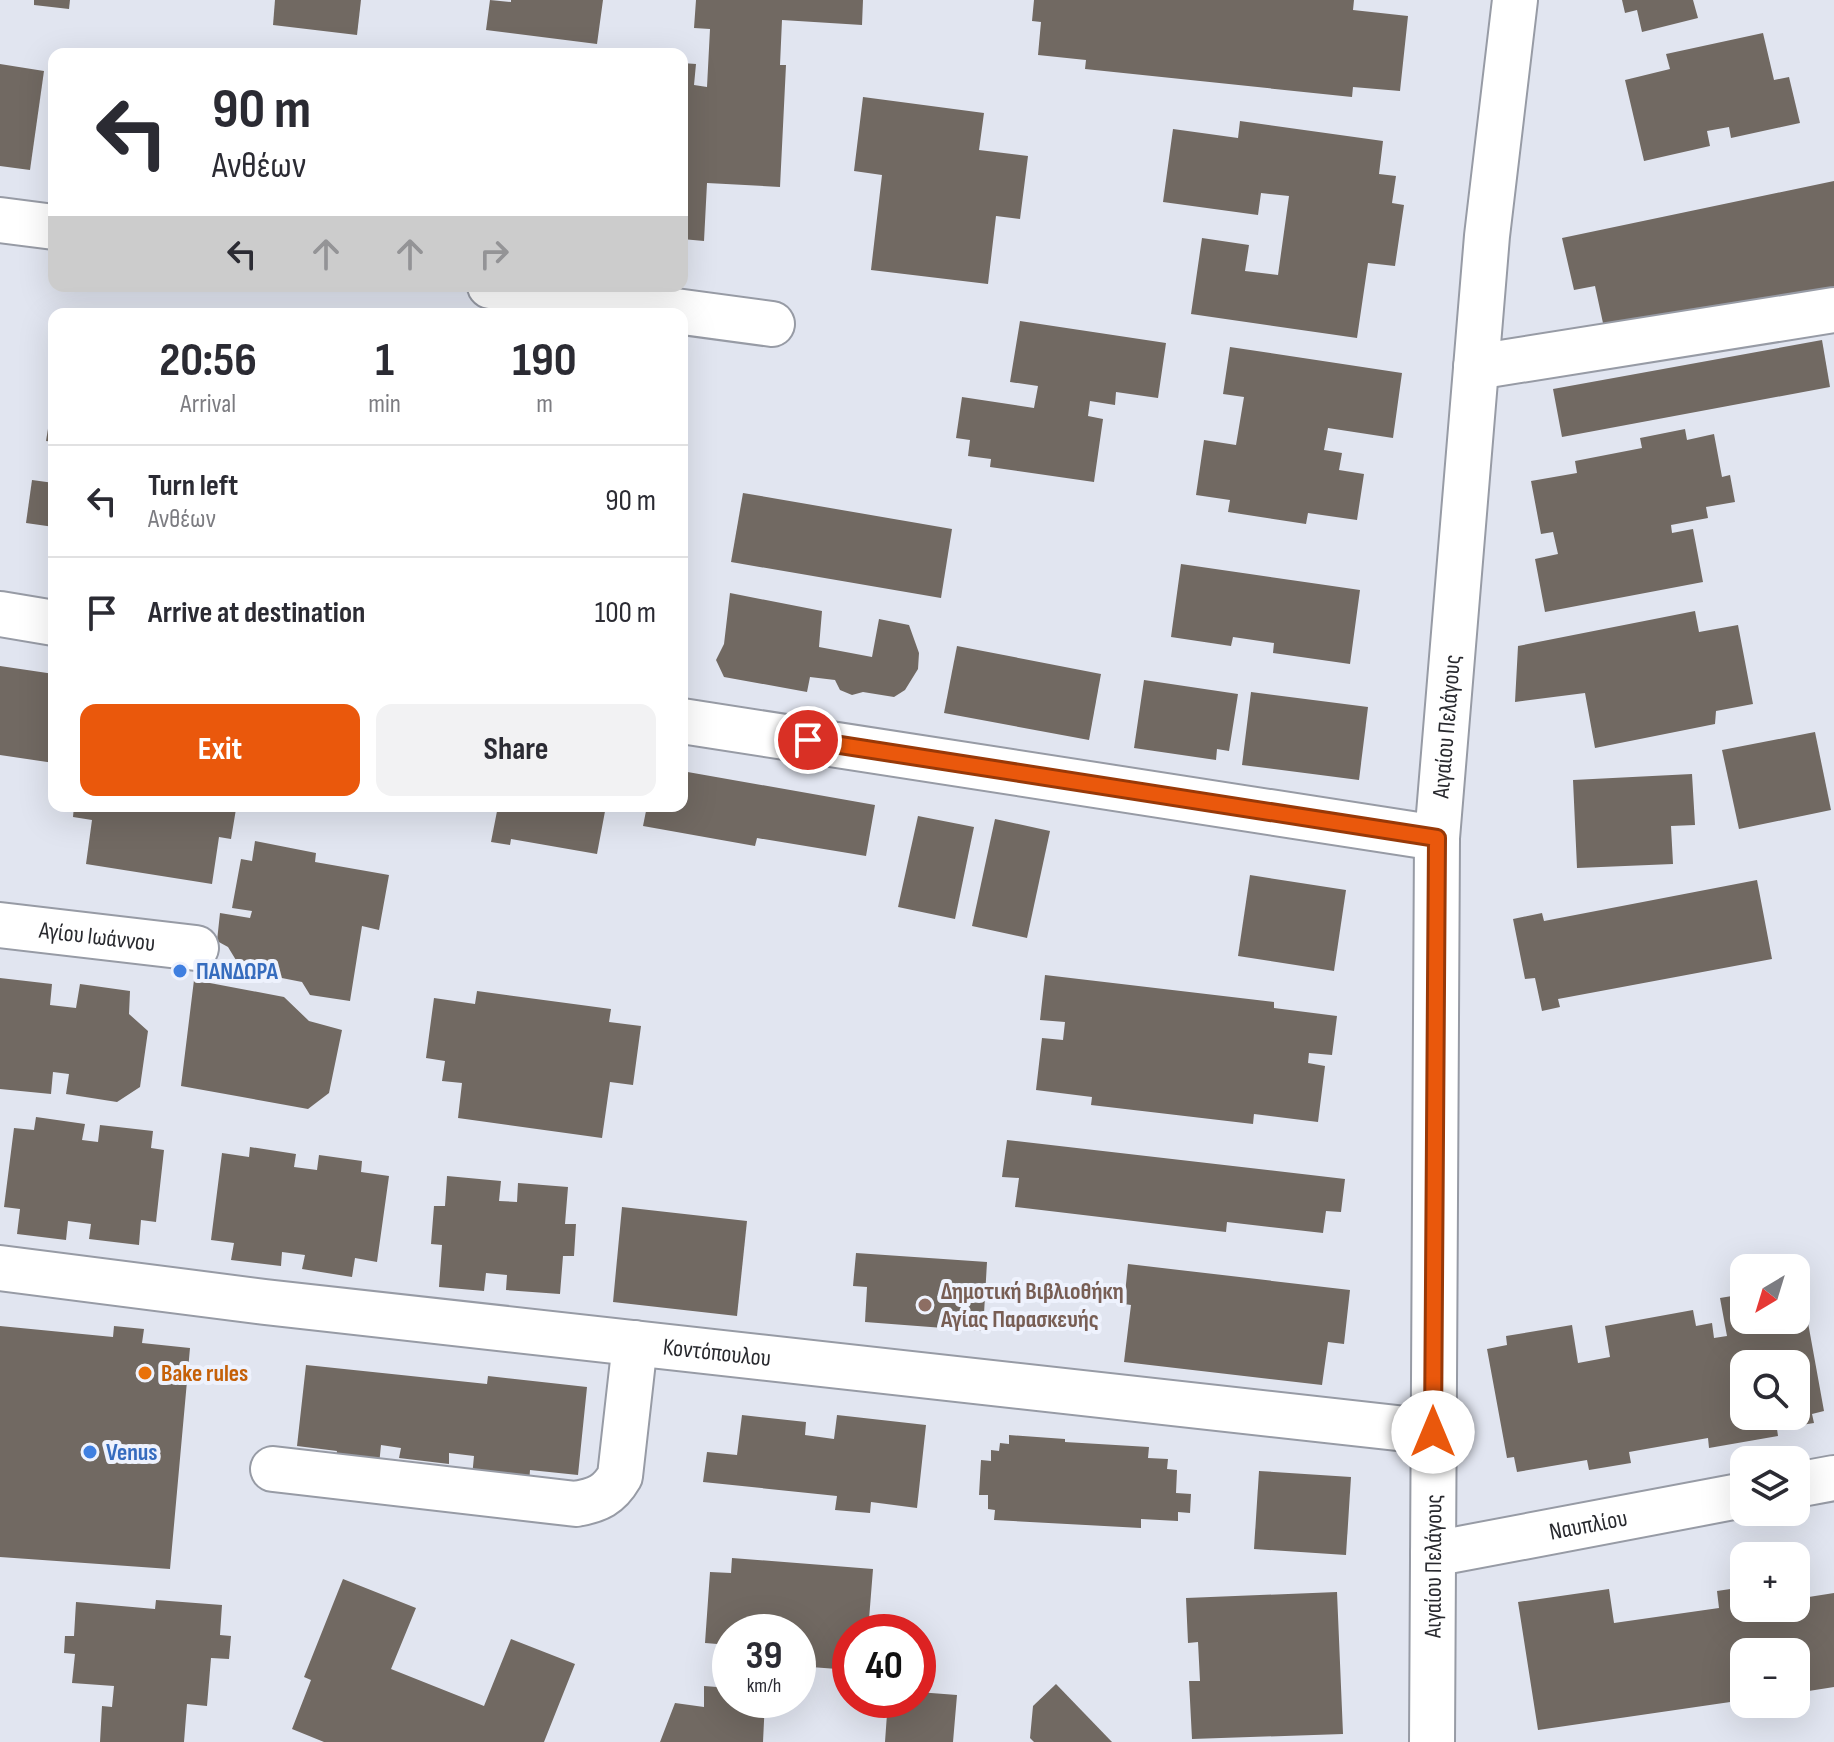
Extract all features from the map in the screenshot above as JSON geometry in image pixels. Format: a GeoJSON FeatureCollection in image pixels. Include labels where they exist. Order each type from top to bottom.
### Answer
{"type":"FeatureCollection","features":[{"type":"Feature","properties":{"kind":"street","name":"Αιγαίου Πελάγους"},"geometry":{"type":"LineString","coordinates":[[1432,1742],[1437,838],[1487,236],[1515,0]]}},
{"type":"Feature","properties":{"kind":"street"},"geometry":{"type":"LineString","coordinates":[[0,220],[48,226]]}},
{"type":"Feature","properties":{"kind":"street"},"geometry":{"type":"LineString","coordinates":[[535,292],[653,308]]}},
{"type":"Feature","properties":{"kind":"street"},"geometry":{"type":"LineString","coordinates":[[1476,367],[1834,310]]}},
{"type":"Feature","properties":{"kind":"street"},"geometry":{"type":"LineString","coordinates":[[688,313],[772,324]]}},
{"type":"Feature","properties":{"kind":"street"},"geometry":{"type":"LineString","coordinates":[[0,614],[48,622]]}},
{"type":"Feature","properties":{"kind":"street"},"geometry":{"type":"LineString","coordinates":[[688,722],[1437,838]]}},
{"type":"Feature","properties":{"kind":"street","name":"Αγίου Ιωάννου"},"geometry":{"type":"LineString","coordinates":[[0,925],[196,948]]}},
{"type":"Feature","properties":{"kind":"street","name":"Κοντόπουλου"},"geometry":{"type":"LineString","coordinates":[[0,1268],[265,1302],[1433,1432]]}},
{"type":"Feature","properties":{"kind":"street"},"geometry":{"type":"LineString","coordinates":[[273,1469],[576,1504],[596,1500],[611,1492],[620,1476],[635,1343]]}},
{"type":"Feature","properties":{"kind":"street"},"geometry":{"type":"LineString","coordinates":[[1810,1482],[1834,1478]]}},
{"type":"Feature","properties":{"kind":"street","name":"Ναυπλίου"},"geometry":{"type":"LineString","coordinates":[[1433,1554],[1730,1498]]}},
{"type":"Feature","properties":{"kind":"building"},"geometry":{"type":"Polygon","coordinates":[[[34,0],[70,0],[69,9],[34,5],[34,0]]]}},
{"type":"Feature","properties":{"kind":"building"},"geometry":{"type":"Polygon","coordinates":[[[275,0],[361,0],[357,35],[273,25],[275,0]]]}},
{"type":"Feature","properties":{"kind":"building"},"geometry":{"type":"Polygon","coordinates":[[[490,0],[603,0],[597,44],[486,30],[490,0]]]}},
{"type":"Feature","properties":{"kind":"building"},"geometry":{"type":"Polygon","coordinates":[[[696,0],[863,0],[862,25],[782,20],[780,65],[786,65],[780,187],[707,183],[704,241],[688,240],[688,63],[696,64],[694,85],[707,87],[710,29],[694,28],[696,0]]]}},
{"type":"Feature","properties":{"kind":"building"},"geometry":{"type":"Polygon","coordinates":[[[1034,0],[1354,0],[1353,10],[1408,16],[1400,91],[1353,87],[1352,97],[1085,69],[1086,60],[1038,55],[1041,22],[1032,21],[1034,0]]]}},
{"type":"Feature","properties":{"kind":"building"},"geometry":{"type":"Polygon","coordinates":[[[1622,0],[1693,0],[1698,18],[1642,32],[1637,10],[1625,13],[1622,0]]]}},
{"type":"Feature","properties":{"kind":"building"},"geometry":{"type":"Polygon","coordinates":[[[1763,33],[1774,80],[1789,77],[1800,123],[1731,138],[1729,127],[1707,131],[1710,146],[1644,161],[1625,80],[1670,69],[1666,54],[1763,33]]]}},
{"type":"Feature","properties":{"kind":"building"},"geometry":{"type":"Polygon","coordinates":[[[0,64],[44,71],[30,170],[0,166],[0,64]]]}},
{"type":"Feature","properties":{"kind":"building"},"geometry":{"type":"Polygon","coordinates":[[[863,97],[984,113],[979,150],[1028,156],[1020,219],[996,216],[988,284],[871,270],[882,175],[854,171],[863,97]]]}},
{"type":"Feature","properties":{"kind":"building"},"geometry":{"type":"Polygon","coordinates":[[[1240,121],[1383,141],[1379,174],[1396,176],[1392,203],[1404,205],[1395,266],[1368,263],[1357,338],[1191,314],[1202,238],[1249,245],[1245,271],[1278,275],[1289,196],[1261,193],[1258,215],[1163,202],[1173,129],[1238,138],[1240,121]]]}},
{"type":"Feature","properties":{"kind":"building"},"geometry":{"type":"Polygon","coordinates":[[[1834,181],[1834,290],[1606,337],[1595,286],[1574,290],[1562,238],[1834,181]]]}},
{"type":"Feature","properties":{"kind":"building"},"geometry":{"type":"Polygon","coordinates":[[[1020,321],[1166,343],[1158,398],[1116,392],[1115,405],[1090,401],[1088,416],[1103,419],[1094,482],[990,467],[991,459],[968,456],[970,440],[956,438],[962,397],[1034,408],[1038,386],[1010,382],[1020,321]]]}},
{"type":"Feature","properties":{"kind":"building"},"geometry":{"type":"Polygon","coordinates":[[[1822,340],[1830,387],[1562,437],[1553,389],[1822,340]]]}},
{"type":"Feature","properties":{"kind":"building"},"geometry":{"type":"Polygon","coordinates":[[[1230,347],[1402,373],[1393,438],[1328,428],[1324,450],[1342,453],[1339,470],[1364,474],[1357,520],[1308,513],[1306,524],[1228,512],[1230,500],[1196,495],[1204,440],[1236,445],[1244,397],[1223,394],[1230,347]]]}},
{"type":"Feature","properties":{"kind":"building"},"geometry":{"type":"Polygon","coordinates":[[[1685,429],[1687,440],[1714,434],[1722,477],[1730,475],[1735,502],[1706,507],[1708,518],[1671,525],[1672,533],[1693,529],[1703,582],[1545,612],[1535,559],[1558,554],[1553,532],[1541,534],[1531,481],[1577,473],[1575,461],[1642,448],[1640,438],[1685,429]]]}},
{"type":"Feature","properties":{"kind":"building"},"geometry":{"type":"Polygon","coordinates":[[[32,480],[48,482],[48,526],[26,523],[32,480]]]}},
{"type":"Feature","properties":{"kind":"building"},"geometry":{"type":"Polygon","coordinates":[[[743,493],[952,529],[941,598],[731,562],[743,493]]]}},
{"type":"Feature","properties":{"kind":"building"},"geometry":{"type":"Polygon","coordinates":[[[1181,564],[1360,590],[1350,664],[1273,653],[1274,643],[1233,637],[1231,646],[1171,637],[1181,564]]]}},
{"type":"Feature","properties":{"kind":"building"},"geometry":{"type":"Polygon","coordinates":[[[730,593],[822,611],[819,647],[872,657],[879,619],[909,625],[919,653],[918,669],[905,690],[894,697],[863,692],[852,695],[840,690],[835,680],[810,677],[807,692],[724,677],[716,660],[724,644],[730,593]]]}},
{"type":"Feature","properties":{"kind":"building"},"geometry":{"type":"Polygon","coordinates":[[[1695,611],[1699,632],[1738,625],[1753,704],[1716,711],[1715,724],[1595,748],[1585,693],[1515,702],[1518,646],[1695,611]]]}},
{"type":"Feature","properties":{"kind":"building"},"geometry":{"type":"Polygon","coordinates":[[[957,646],[1101,674],[1089,740],[944,713],[957,646]]]}},
{"type":"Feature","properties":{"kind":"building"},"geometry":{"type":"Polygon","coordinates":[[[0,666],[48,673],[48,762],[0,755],[0,666]]]}},
{"type":"Feature","properties":{"kind":"building"},"geometry":{"type":"Polygon","coordinates":[[[1144,680],[1238,694],[1229,751],[1217,749],[1216,760],[1134,748],[1144,680]]]}},
{"type":"Feature","properties":{"kind":"building"},"geometry":{"type":"Polygon","coordinates":[[[1251,692],[1368,707],[1359,780],[1242,765],[1251,692]]]}},
{"type":"Feature","properties":{"kind":"building"},"geometry":{"type":"Polygon","coordinates":[[[1815,732],[1831,810],[1739,829],[1722,750],[1815,732]]]}},
{"type":"Feature","properties":{"kind":"building"},"geometry":{"type":"Polygon","coordinates":[[[688,772],[875,805],[866,856],[757,838],[755,846],[643,826],[646,812],[688,812],[688,772]]]}},
{"type":"Feature","properties":{"kind":"building"},"geometry":{"type":"Polygon","coordinates":[[[1692,774],[1695,825],[1671,826],[1673,864],[1577,868],[1573,780],[1692,774]]]}},
{"type":"Feature","properties":{"kind":"building"},"geometry":{"type":"Polygon","coordinates":[[[73,812],[236,812],[231,839],[219,837],[212,884],[86,864],[92,820],[73,817],[73,812]]]}},
{"type":"Feature","properties":{"kind":"building"},"geometry":{"type":"Polygon","coordinates":[[[497,812],[605,812],[597,854],[511,839],[510,845],[491,842],[497,812]]]}},
{"type":"Feature","properties":{"kind":"building"},"geometry":{"type":"Polygon","coordinates":[[[918,816],[974,827],[955,919],[898,907],[918,816]]]}},
{"type":"Feature","properties":{"kind":"building"},"geometry":{"type":"Polygon","coordinates":[[[995,819],[1050,831],[1027,938],[972,926],[995,819]]]}},
{"type":"Feature","properties":{"kind":"building"},"geometry":{"type":"Polygon","coordinates":[[[255,841],[316,853],[315,862],[389,875],[379,930],[362,926],[350,1001],[310,995],[302,982],[242,970],[228,947],[217,941],[220,913],[250,918],[252,911],[232,908],[241,859],[252,861],[255,841]]]}},
{"type":"Feature","properties":{"kind":"building"},"geometry":{"type":"Polygon","coordinates":[[[1250,875],[1346,890],[1334,971],[1238,956],[1250,875]]]}},
{"type":"Feature","properties":{"kind":"building"},"geometry":{"type":"Polygon","coordinates":[[[1757,880],[1772,959],[1558,999],[1560,1007],[1542,1011],[1535,978],[1525,979],[1513,919],[1542,913],[1544,921],[1757,880]]]}},
{"type":"Feature","properties":{"kind":"building"},"geometry":{"type":"Polygon","coordinates":[[[1045,975],[1274,1002],[1274,1008],[1337,1016],[1332,1055],[1309,1053],[1308,1063],[1325,1066],[1318,1122],[1254,1114],[1253,1124],[1091,1105],[1092,1097],[1036,1090],[1042,1038],[1063,1040],[1065,1022],[1040,1020],[1045,975]]]}},
{"type":"Feature","properties":{"kind":"building"},"geometry":{"type":"Polygon","coordinates":[[[0,978],[52,984],[50,1005],[76,1008],[80,984],[130,991],[129,1014],[148,1031],[140,1087],[117,1102],[66,1094],[69,1074],[53,1072],[51,1094],[0,1089],[0,978]]]}},
{"type":"Feature","properties":{"kind":"building"},"geometry":{"type":"Polygon","coordinates":[[[194,980],[284,997],[309,1021],[342,1030],[329,1093],[308,1109],[181,1086],[194,980]]]}},
{"type":"Feature","properties":{"kind":"building"},"geometry":{"type":"Polygon","coordinates":[[[477,991],[611,1009],[609,1022],[641,1026],[633,1085],[610,1082],[602,1138],[458,1118],[462,1083],[442,1081],[445,1061],[426,1058],[434,998],[475,1004],[477,991]]]}},
{"type":"Feature","properties":{"kind":"building"},"geometry":{"type":"Polygon","coordinates":[[[36,1117],[85,1124],[82,1140],[98,1142],[100,1125],[153,1131],[151,1148],[164,1150],[156,1222],[141,1220],[139,1245],[89,1239],[91,1224],[68,1221],[66,1240],[17,1234],[20,1209],[4,1207],[14,1128],[34,1130],[36,1117]]]}},
{"type":"Feature","properties":{"kind":"building"},"geometry":{"type":"Polygon","coordinates":[[[1007,1140],[1345,1179],[1341,1212],[1326,1211],[1323,1233],[1227,1222],[1226,1232],[1015,1207],[1019,1178],[1002,1177],[1007,1140]]]}},
{"type":"Feature","properties":{"kind":"building"},"geometry":{"type":"Polygon","coordinates":[[[250,1147],[296,1154],[294,1167],[317,1170],[319,1155],[362,1161],[361,1172],[389,1176],[377,1262],[355,1258],[352,1277],[302,1269],[305,1255],[282,1252],[281,1266],[231,1260],[234,1243],[211,1240],[222,1153],[249,1157],[250,1147]]]}},
{"type":"Feature","properties":{"kind":"building"},"geometry":{"type":"Polygon","coordinates":[[[447,1176],[501,1181],[499,1201],[517,1202],[518,1183],[568,1187],[565,1224],[576,1224],[574,1256],[563,1256],[560,1294],[506,1290],[507,1275],[486,1273],[484,1291],[439,1287],[442,1245],[431,1244],[434,1206],[445,1206],[447,1176]]]}},
{"type":"Feature","properties":{"kind":"building"},"geometry":{"type":"Polygon","coordinates":[[[622,1207],[747,1221],[737,1316],[613,1302],[622,1207]]]}},
{"type":"Feature","properties":{"kind":"building","name":"Δημοτική Βιβλιοθήκη Αγίας Παρασκευής"},"geometry":{"type":"Polygon","coordinates":[[[856,1253],[987,1262],[983,1331],[865,1322],[867,1287],[853,1286],[856,1253]]]}},
{"type":"Feature","properties":{"kind":"building"},"geometry":{"type":"Polygon","coordinates":[[[1128,1264],[1350,1290],[1344,1344],[1328,1342],[1322,1385],[1124,1362],[1131,1305],[1124,1304],[1128,1264]]]}},
{"type":"Feature","properties":{"kind":"building"},"geometry":{"type":"Polygon","coordinates":[[[1730,1296],[1730,1334],[1810,1334],[1824,1411],[1812,1414],[1814,1423],[1810,1424],[1810,1350],[1730,1350],[1730,1430],[1777,1430],[1778,1436],[1709,1448],[1708,1438],[1629,1452],[1631,1463],[1589,1470],[1587,1460],[1517,1472],[1514,1457],[1507,1458],[1487,1349],[1507,1345],[1506,1336],[1572,1325],[1578,1363],[1610,1357],[1605,1326],[1693,1310],[1696,1326],[1712,1323],[1714,1338],[1727,1336],[1720,1298],[1730,1296]]]}},
{"type":"Feature","properties":{"kind":"building","name":"Venus"},"geometry":{"type":"Polygon","coordinates":[[[0,1326],[113,1337],[114,1326],[144,1329],[142,1343],[190,1348],[170,1569],[0,1557],[0,1326]]]}},
{"type":"Feature","properties":{"kind":"building"},"geometry":{"type":"Polygon","coordinates":[[[306,1365],[487,1384],[488,1376],[587,1387],[578,1475],[530,1470],[529,1483],[472,1477],[474,1456],[449,1453],[449,1464],[399,1458],[401,1448],[381,1445],[379,1465],[335,1461],[337,1451],[297,1446],[306,1365]]]}},
{"type":"Feature","properties":{"kind":"building"},"geometry":{"type":"Polygon","coordinates":[[[742,1415],[806,1422],[805,1435],[834,1439],[837,1415],[926,1425],[917,1508],[871,1502],[870,1513],[835,1510],[837,1496],[703,1482],[707,1452],[737,1455],[742,1415]]]}},
{"type":"Feature","properties":{"kind":"building"},"geometry":{"type":"Polygon","coordinates":[[[1009,1435],[1149,1447],[1148,1458],[1168,1459],[1167,1469],[1177,1470],[1176,1493],[1191,1494],[1190,1513],[1178,1512],[1178,1521],[1141,1519],[1141,1528],[994,1520],[995,1510],[988,1509],[988,1495],[979,1495],[981,1460],[991,1461],[991,1450],[999,1451],[1000,1443],[1009,1444],[1009,1435]]]}},
{"type":"Feature","properties":{"kind":"building"},"geometry":{"type":"Polygon","coordinates":[[[1259,1471],[1351,1477],[1346,1555],[1254,1549],[1259,1471]]]}},
{"type":"Feature","properties":{"kind":"building"},"geometry":{"type":"Polygon","coordinates":[[[732,1558],[873,1569],[869,1614],[832,1614],[832,1669],[816,1667],[816,1614],[712,1614],[712,1644],[705,1643],[710,1572],[731,1573],[732,1558]]]}},
{"type":"Feature","properties":{"kind":"building"},"geometry":{"type":"Polygon","coordinates":[[[343,1579],[416,1608],[391,1669],[484,1706],[511,1639],[575,1664],[544,1742],[324,1742],[292,1729],[311,1680],[304,1677],[343,1579]]]}},
{"type":"Feature","properties":{"kind":"building"},"geometry":{"type":"Polygon","coordinates":[[[1609,1589],[1614,1623],[1719,1608],[1717,1591],[1730,1589],[1730,1622],[1810,1622],[1810,1597],[1834,1593],[1834,1687],[1810,1691],[1810,1638],[1730,1638],[1730,1702],[1538,1730],[1518,1602],[1609,1589]]]}},
{"type":"Feature","properties":{"kind":"building"},"geometry":{"type":"Polygon","coordinates":[[[1337,1592],[1343,1734],[1192,1739],[1189,1681],[1200,1681],[1198,1642],[1188,1643],[1186,1598],[1337,1592]]]}},
{"type":"Feature","properties":{"kind":"building"},"geometry":{"type":"Polygon","coordinates":[[[156,1600],[222,1605],[220,1635],[231,1636],[229,1659],[211,1658],[207,1706],[187,1704],[184,1742],[100,1742],[102,1706],[112,1707],[114,1686],[72,1683],[75,1654],[64,1653],[65,1636],[74,1636],[76,1602],[155,1609],[156,1600]]]}},
{"type":"Feature","properties":{"kind":"building"},"geometry":{"type":"Polygon","coordinates":[[[1056,1684],[1112,1742],[1034,1742],[1030,1738],[1033,1706],[1056,1684]]]}},
{"type":"Feature","properties":{"kind":"building"},"geometry":{"type":"Polygon","coordinates":[[[704,1686],[712,1687],[712,1718],[764,1718],[763,1742],[660,1742],[675,1703],[704,1707],[704,1686]]]}},
{"type":"Feature","properties":{"kind":"building"},"geometry":{"type":"Polygon","coordinates":[[[936,1693],[957,1695],[953,1742],[885,1742],[887,1718],[936,1718],[936,1693]]]}},
{"type":"Feature","properties":{"kind":"place","name":"ΠΑΝΔΩΡΑ"},"geometry":{"type":"Point","coordinates":[180,971]}},
{"type":"Feature","properties":{"kind":"place","name":"Δημοτική Βιβλιοθήκη Αγίας Παρασκευής"},"geometry":{"type":"Point","coordinates":[925,1305]}},
{"type":"Feature","properties":{"kind":"place","name":"Bake rules"},"geometry":{"type":"Point","coordinates":[145,1373]}},
{"type":"Feature","properties":{"kind":"place","name":"Venus"},"geometry":{"type":"Point","coordinates":[90,1452]}},
{"type":"Feature","properties":{"kind":"route"},"geometry":{"type":"LineString","coordinates":[[808,740],[1437,838],[1433,1432]]}}]}
